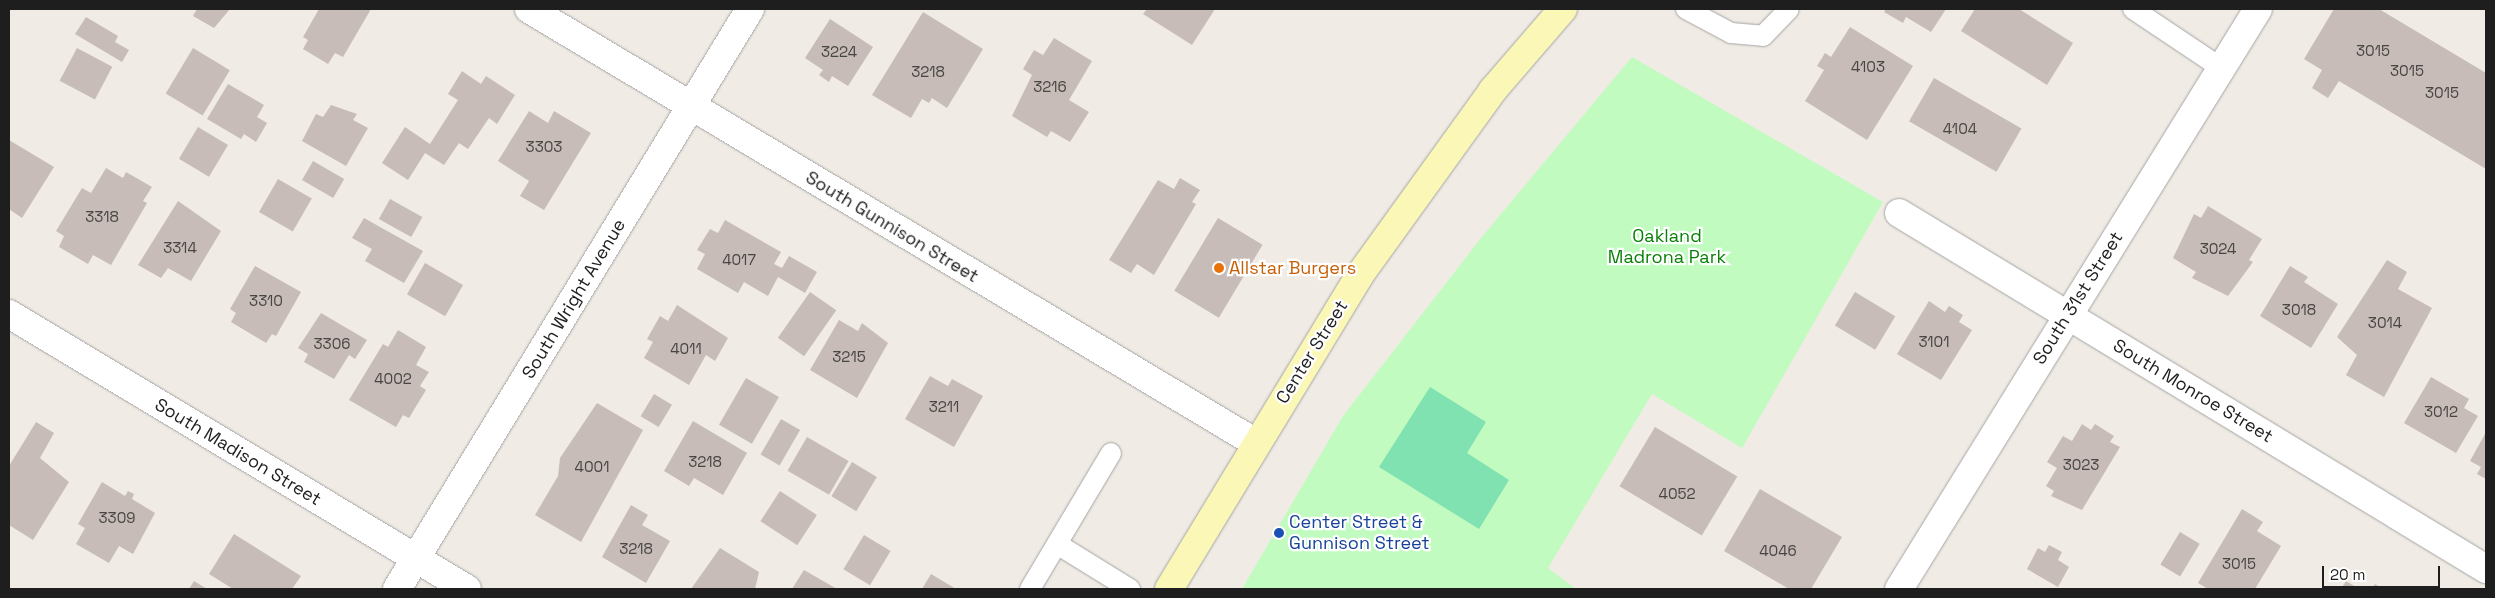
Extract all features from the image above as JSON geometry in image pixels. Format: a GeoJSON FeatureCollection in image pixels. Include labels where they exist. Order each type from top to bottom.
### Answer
{"type":"FeatureCollection","features":[{"type":"Feature","properties":{"kind":"main road","name":"Center Street"},"geometry":{"type":"LineString","coordinates":[[1169,589],[1359,276],[1425,180],[1493,90],[1563,9]]}},
{"type":"Feature","properties":{"kind":"street","name":"South Gunnison Street"},"geometry":{"type":"LineString","coordinates":[[529,9],[1256,443]]}},
{"type":"Feature","properties":{"kind":"street","name":"South Wright Avenue"},"geometry":{"type":"LineString","coordinates":[[396,589],[750,9]]}},
{"type":"Feature","properties":{"kind":"street","name":"South 31st Street"},"geometry":{"type":"LineString","coordinates":[[1900,589],[2067,315],[2258,9]]}},
{"type":"Feature","properties":{"kind":"street","name":"South Monroe Street"},"geometry":{"type":"LineString","coordinates":[[1899,214],[2486,569]]}},
{"type":"Feature","properties":{"kind":"street","name":"South Madison Street"},"geometry":{"type":"LineString","coordinates":[[9,314],[466,589]]}},
{"type":"Feature","properties":{"kind":"lane"},"geometry":{"type":"LineString","coordinates":[[1686,9],[1731,34],[1763,36],[1790,9]]}},
{"type":"Feature","properties":{"kind":"lane"},"geometry":{"type":"LineString","coordinates":[[2134,9],[2221,68]]}},
{"type":"Feature","properties":{"kind":"lane"},"geometry":{"type":"LineString","coordinates":[[1030,589],[1111,453]]}},
{"type":"Feature","properties":{"kind":"lane"},"geometry":{"type":"LineString","coordinates":[[1057,544],[1130,589]]}},
{"type":"Feature","properties":{"kind":"green space","name":"Oakland Madrona Park"},"geometry":{"type":"Polygon","coordinates":[[[1632,57],[1883,202],[1742,448],[1652,394],[1548,568],[1576,589],[1242,589],[1343,416],[1481,238],[1632,57]]]}},
{"type":"Feature","properties":{"kind":"green space"},"geometry":{"type":"Polygon","coordinates":[[[1430,387],[1486,422],[1467,453],[1509,480],[1479,529],[1379,467],[1430,387]]]}},
{"type":"Feature","properties":{"kind":"building"},"geometry":{"type":"Polygon","coordinates":[[[197,9],[230,9],[214,28],[193,16],[197,9]]]}},
{"type":"Feature","properties":{"kind":"building"},"geometry":{"type":"Polygon","coordinates":[[[319,9],[371,9],[343,57],[335,53],[328,64],[303,49],[308,40],[303,37],[319,9]]]}},
{"type":"Feature","properties":{"kind":"building"},"geometry":{"type":"Polygon","coordinates":[[[1147,9],[1215,9],[1192,45],[1143,14],[1147,9]]]}},
{"type":"Feature","properties":{"kind":"building"},"geometry":{"type":"Polygon","coordinates":[[[1886,9],[1946,9],[1931,32],[1906,17],[1903,23],[1884,12],[1886,9]]]}},
{"type":"Feature","properties":{"kind":"building"},"geometry":{"type":"Polygon","coordinates":[[[1975,9],[2019,9],[2073,43],[2047,85],[1961,31],[1975,9]]]}},
{"type":"Feature","properties":{"kind":"building"},"geometry":{"type":"Polygon","coordinates":[[[2334,9],[2379,9],[2486,73],[2486,169],[2339,81],[2328,98],[2312,88],[2322,70],[2304,59],[2334,9]]]}},
{"type":"Feature","properties":{"kind":"building"},"geometry":{"type":"Polygon","coordinates":[[[923,12],[983,49],[947,108],[932,98],[929,103],[922,99],[911,118],[872,95],[923,12]]]}},
{"type":"Feature","properties":{"kind":"building"},"geometry":{"type":"Polygon","coordinates":[[[86,17],[118,36],[115,42],[129,50],[122,62],[75,34],[86,17]]]}},
{"type":"Feature","properties":{"kind":"building"},"geometry":{"type":"Polygon","coordinates":[[[830,19],[873,47],[848,86],[832,76],[829,82],[819,75],[823,70],[805,58],[830,19]]]}},
{"type":"Feature","properties":{"kind":"building"},"geometry":{"type":"Polygon","coordinates":[[[1850,27],[1913,66],[1867,140],[1805,101],[1824,70],[1817,66],[1825,53],[1831,57],[1850,27]]]}},
{"type":"Feature","properties":{"kind":"building"},"geometry":{"type":"Polygon","coordinates":[[[1054,38],[1092,61],[1069,100],[1089,112],[1070,142],[1051,131],[1047,137],[1012,116],[1032,75],[1023,69],[1034,50],[1043,55],[1054,38]]]}},
{"type":"Feature","properties":{"kind":"building"},"geometry":{"type":"Polygon","coordinates":[[[77,48],[112,67],[95,99],[60,81],[77,48]]]}},
{"type":"Feature","properties":{"kind":"building"},"geometry":{"type":"Polygon","coordinates":[[[193,48],[230,70],[203,116],[166,93],[193,48]]]}},
{"type":"Feature","properties":{"kind":"building"},"geometry":{"type":"Polygon","coordinates":[[[462,71],[481,84],[486,76],[515,95],[497,124],[489,118],[468,149],[459,143],[444,165],[425,153],[408,180],[382,163],[405,127],[430,144],[458,100],[448,94],[462,71]]]}},
{"type":"Feature","properties":{"kind":"building"},"geometry":{"type":"Polygon","coordinates":[[[1934,78],[2021,128],[1996,172],[1909,121],[1934,78]]]}},
{"type":"Feature","properties":{"kind":"building"},"geometry":{"type":"Polygon","coordinates":[[[228,84],[264,105],[257,117],[267,123],[256,142],[244,134],[241,139],[207,119],[228,84]]]}},
{"type":"Feature","properties":{"kind":"building"},"geometry":{"type":"Polygon","coordinates":[[[331,105],[357,114],[353,120],[368,128],[346,166],[302,141],[316,114],[323,117],[331,105]]]}},
{"type":"Feature","properties":{"kind":"building"},"geometry":{"type":"Polygon","coordinates":[[[529,111],[548,123],[554,111],[591,133],[544,210],[520,196],[529,181],[498,161],[529,111]]]}},
{"type":"Feature","properties":{"kind":"building"},"geometry":{"type":"Polygon","coordinates":[[[198,127],[228,145],[209,177],[179,159],[198,127]]]}},
{"type":"Feature","properties":{"kind":"building"},"geometry":{"type":"Polygon","coordinates":[[[9,140],[54,167],[22,218],[9,209],[9,140]]]}},
{"type":"Feature","properties":{"kind":"building"},"geometry":{"type":"Polygon","coordinates":[[[313,161],[344,179],[333,198],[302,180],[313,161]]]}},
{"type":"Feature","properties":{"kind":"building"},"geometry":{"type":"Polygon","coordinates":[[[106,168],[123,178],[126,172],[152,187],[143,201],[147,203],[111,265],[93,255],[88,264],[59,247],[64,236],[56,231],[82,188],[91,193],[106,168]]]}},
{"type":"Feature","properties":{"kind":"building"},"geometry":{"type":"Polygon","coordinates":[[[1180,178],[1200,190],[1192,202],[1196,204],[1154,275],[1137,264],[1131,273],[1109,260],[1158,180],[1174,189],[1180,178]]]}},
{"type":"Feature","properties":{"kind":"building"},"geometry":{"type":"Polygon","coordinates":[[[278,179],[312,199],[293,231],[259,212],[278,179]]]}},
{"type":"Feature","properties":{"kind":"building"},"geometry":{"type":"Polygon","coordinates":[[[390,199],[422,217],[411,237],[379,219],[390,199]]]}},
{"type":"Feature","properties":{"kind":"building"},"geometry":{"type":"Polygon","coordinates":[[[178,201],[221,231],[191,281],[168,268],[161,278],[138,265],[178,201]]]}},
{"type":"Feature","properties":{"kind":"building"},"geometry":{"type":"Polygon","coordinates":[[[2208,206],[2262,239],[2249,260],[2253,262],[2228,296],[2192,278],[2196,272],[2173,258],[2194,214],[2201,218],[2208,206]]]}},
{"type":"Feature","properties":{"kind":"building"},"geometry":{"type":"Polygon","coordinates":[[[364,218],[423,251],[404,283],[365,261],[372,249],[352,238],[364,218]]]}},
{"type":"Feature","properties":{"kind":"building","name":"Allstar Burgers"},"geometry":{"type":"Polygon","coordinates":[[[1218,218],[1263,245],[1219,318],[1174,291],[1218,218]]]}},
{"type":"Feature","properties":{"kind":"building"},"geometry":{"type":"Polygon","coordinates":[[[725,220],[781,252],[774,264],[782,268],[789,256],[817,272],[805,293],[778,277],[768,296],[744,282],[738,293],[697,269],[705,254],[697,250],[710,229],[718,233],[725,220]]]}},
{"type":"Feature","properties":{"kind":"building"},"geometry":{"type":"Polygon","coordinates":[[[2387,260],[2407,272],[2398,289],[2432,308],[2384,397],[2346,375],[2357,355],[2337,337],[2387,260]]]}},
{"type":"Feature","properties":{"kind":"building"},"geometry":{"type":"Polygon","coordinates":[[[425,263],[463,285],[445,316],[407,294],[425,263]]]}},
{"type":"Feature","properties":{"kind":"building"},"geometry":{"type":"Polygon","coordinates":[[[255,266],[301,292],[276,336],[272,334],[266,343],[231,322],[236,313],[230,309],[255,266]]]}},
{"type":"Feature","properties":{"kind":"building"},"geometry":{"type":"Polygon","coordinates":[[[2290,266],[2308,277],[2304,282],[2338,304],[2311,348],[2260,316],[2290,266]]]}},
{"type":"Feature","properties":{"kind":"building"},"geometry":{"type":"Polygon","coordinates":[[[810,292],[836,310],[804,356],[778,338],[810,292]]]}},
{"type":"Feature","properties":{"kind":"building"},"geometry":{"type":"Polygon","coordinates":[[[1855,292],[1895,316],[1875,350],[1835,325],[1855,292]]]}},
{"type":"Feature","properties":{"kind":"building"},"geometry":{"type":"Polygon","coordinates":[[[1929,301],[1945,312],[1949,306],[1963,315],[1959,322],[1972,330],[1941,380],[1897,354],[1929,301]]]}},
{"type":"Feature","properties":{"kind":"building"},"geometry":{"type":"Polygon","coordinates":[[[677,305],[728,338],[715,361],[706,355],[689,385],[644,358],[653,342],[647,339],[660,316],[668,321],[677,305]]]}},
{"type":"Feature","properties":{"kind":"building"},"geometry":{"type":"Polygon","coordinates":[[[321,313],[367,340],[355,359],[349,355],[334,379],[304,362],[308,354],[298,348],[321,313]]]}},
{"type":"Feature","properties":{"kind":"building"},"geometry":{"type":"Polygon","coordinates":[[[839,320],[858,331],[862,323],[888,343],[857,398],[810,370],[839,320]]]}},
{"type":"Feature","properties":{"kind":"building"},"geometry":{"type":"Polygon","coordinates":[[[398,330],[426,347],[416,365],[429,372],[420,386],[426,390],[409,418],[403,415],[396,427],[349,400],[383,344],[388,347],[398,330]]]}},
{"type":"Feature","properties":{"kind":"building"},"geometry":{"type":"Polygon","coordinates":[[[930,376],[948,386],[952,379],[983,396],[954,447],[905,419],[930,376]]]}},
{"type":"Feature","properties":{"kind":"building"},"geometry":{"type":"Polygon","coordinates":[[[2431,377],[2469,399],[2464,408],[2478,416],[2456,453],[2404,423],[2431,377]]]}},
{"type":"Feature","properties":{"kind":"building"},"geometry":{"type":"Polygon","coordinates":[[[746,378],[779,397],[752,444],[719,425],[746,378]]]}},
{"type":"Feature","properties":{"kind":"building"},"geometry":{"type":"Polygon","coordinates":[[[654,394],[672,405],[659,427],[641,416],[654,394]]]}},
{"type":"Feature","properties":{"kind":"building"},"geometry":{"type":"Polygon","coordinates":[[[597,403],[643,430],[581,542],[535,515],[558,476],[560,458],[597,403]]]}},
{"type":"Feature","properties":{"kind":"building"},"geometry":{"type":"Polygon","coordinates":[[[781,419],[800,430],[780,466],[760,455],[781,419]]]}},
{"type":"Feature","properties":{"kind":"building"},"geometry":{"type":"Polygon","coordinates":[[[693,421],[747,453],[723,495],[694,478],[689,486],[664,471],[693,421]]]}},
{"type":"Feature","properties":{"kind":"building"},"geometry":{"type":"Polygon","coordinates":[[[36,422],[54,433],[40,458],[69,482],[33,540],[9,525],[9,466],[36,422]]]}},
{"type":"Feature","properties":{"kind":"building"},"geometry":{"type":"Polygon","coordinates":[[[2082,424],[2091,430],[2095,424],[2114,436],[2110,442],[2120,447],[2082,510],[2051,496],[2054,491],[2046,486],[2057,468],[2047,462],[2063,436],[2072,441],[2082,424]]]}},
{"type":"Feature","properties":{"kind":"building"},"geometry":{"type":"Polygon","coordinates":[[[1655,427],[1737,476],[1702,536],[1619,486],[1655,427]]]}},
{"type":"Feature","properties":{"kind":"building"},"geometry":{"type":"Polygon","coordinates":[[[2486,432],[2486,479],[2477,474],[2481,467],[2470,461],[2486,432]]]}},
{"type":"Feature","properties":{"kind":"building"},"geometry":{"type":"Polygon","coordinates":[[[807,437],[849,461],[829,495],[788,471],[807,437]]]}},
{"type":"Feature","properties":{"kind":"building"},"geometry":{"type":"Polygon","coordinates":[[[852,462],[877,477],[856,511],[831,496],[852,462]]]}},
{"type":"Feature","properties":{"kind":"building"},"geometry":{"type":"Polygon","coordinates":[[[102,482],[125,496],[128,491],[134,494],[132,499],[155,513],[133,554],[119,546],[109,563],[76,544],[85,528],[78,524],[102,482]]]}},
{"type":"Feature","properties":{"kind":"building"},"geometry":{"type":"Polygon","coordinates":[[[1760,489],[1842,537],[1811,589],[1789,589],[1724,551],[1760,489]]]}},
{"type":"Feature","properties":{"kind":"building"},"geometry":{"type":"Polygon","coordinates":[[[780,491],[817,515],[797,545],[760,521],[780,491]]]}},
{"type":"Feature","properties":{"kind":"building"},"geometry":{"type":"Polygon","coordinates":[[[631,505],[648,515],[642,525],[670,541],[646,583],[602,557],[631,505]]]}},
{"type":"Feature","properties":{"kind":"building"},"geometry":{"type":"Polygon","coordinates":[[[2242,509],[2263,522],[2257,531],[2281,546],[2255,589],[2208,589],[2198,583],[2242,509]]]}},
{"type":"Feature","properties":{"kind":"building"},"geometry":{"type":"Polygon","coordinates":[[[2180,532],[2200,544],[2180,576],[2160,565],[2180,532]]]}},
{"type":"Feature","properties":{"kind":"building"},"geometry":{"type":"Polygon","coordinates":[[[234,534],[301,576],[292,589],[233,589],[209,574],[234,534]]]}},
{"type":"Feature","properties":{"kind":"building"},"geometry":{"type":"Polygon","coordinates":[[[864,535],[891,551],[870,585],[843,569],[864,535]]]}},
{"type":"Feature","properties":{"kind":"building"},"geometry":{"type":"Polygon","coordinates":[[[2049,545],[2062,552],[2058,560],[2069,567],[2058,587],[2027,569],[2038,548],[2045,552],[2049,545]]]}},
{"type":"Feature","properties":{"kind":"building"},"geometry":{"type":"Polygon","coordinates":[[[720,548],[759,572],[755,589],[691,589],[720,548]]]}},
{"type":"Feature","properties":{"kind":"building"},"geometry":{"type":"Polygon","coordinates":[[[804,570],[837,589],[792,589],[804,570]]]}},
{"type":"Feature","properties":{"kind":"building"},"geometry":{"type":"Polygon","coordinates":[[[931,574],[956,589],[922,589],[931,574]]]}},
{"type":"Feature","properties":{"kind":"building"},"geometry":{"type":"Polygon","coordinates":[[[194,581],[207,589],[189,589],[194,581]]]}},
{"type":"Feature","properties":{"kind":"building"},"geometry":{"type":"Polygon","coordinates":[[[2346,581],[2359,589],[2341,589],[2346,581]]]}},
{"type":"Feature","properties":{"kind":"building"},"geometry":{"type":"Polygon","coordinates":[[[2375,584],[2383,589],[2372,589],[2375,584]]]}},
{"type":"Feature","properties":{"kind":"place","name":"Allstar Burgers"},"geometry":{"type":"Point","coordinates":[1219,268]}},
{"type":"Feature","properties":{"kind":"place","name":"Center Street & Gunnison Street"},"geometry":{"type":"Point","coordinates":[1279,533]}}]}
